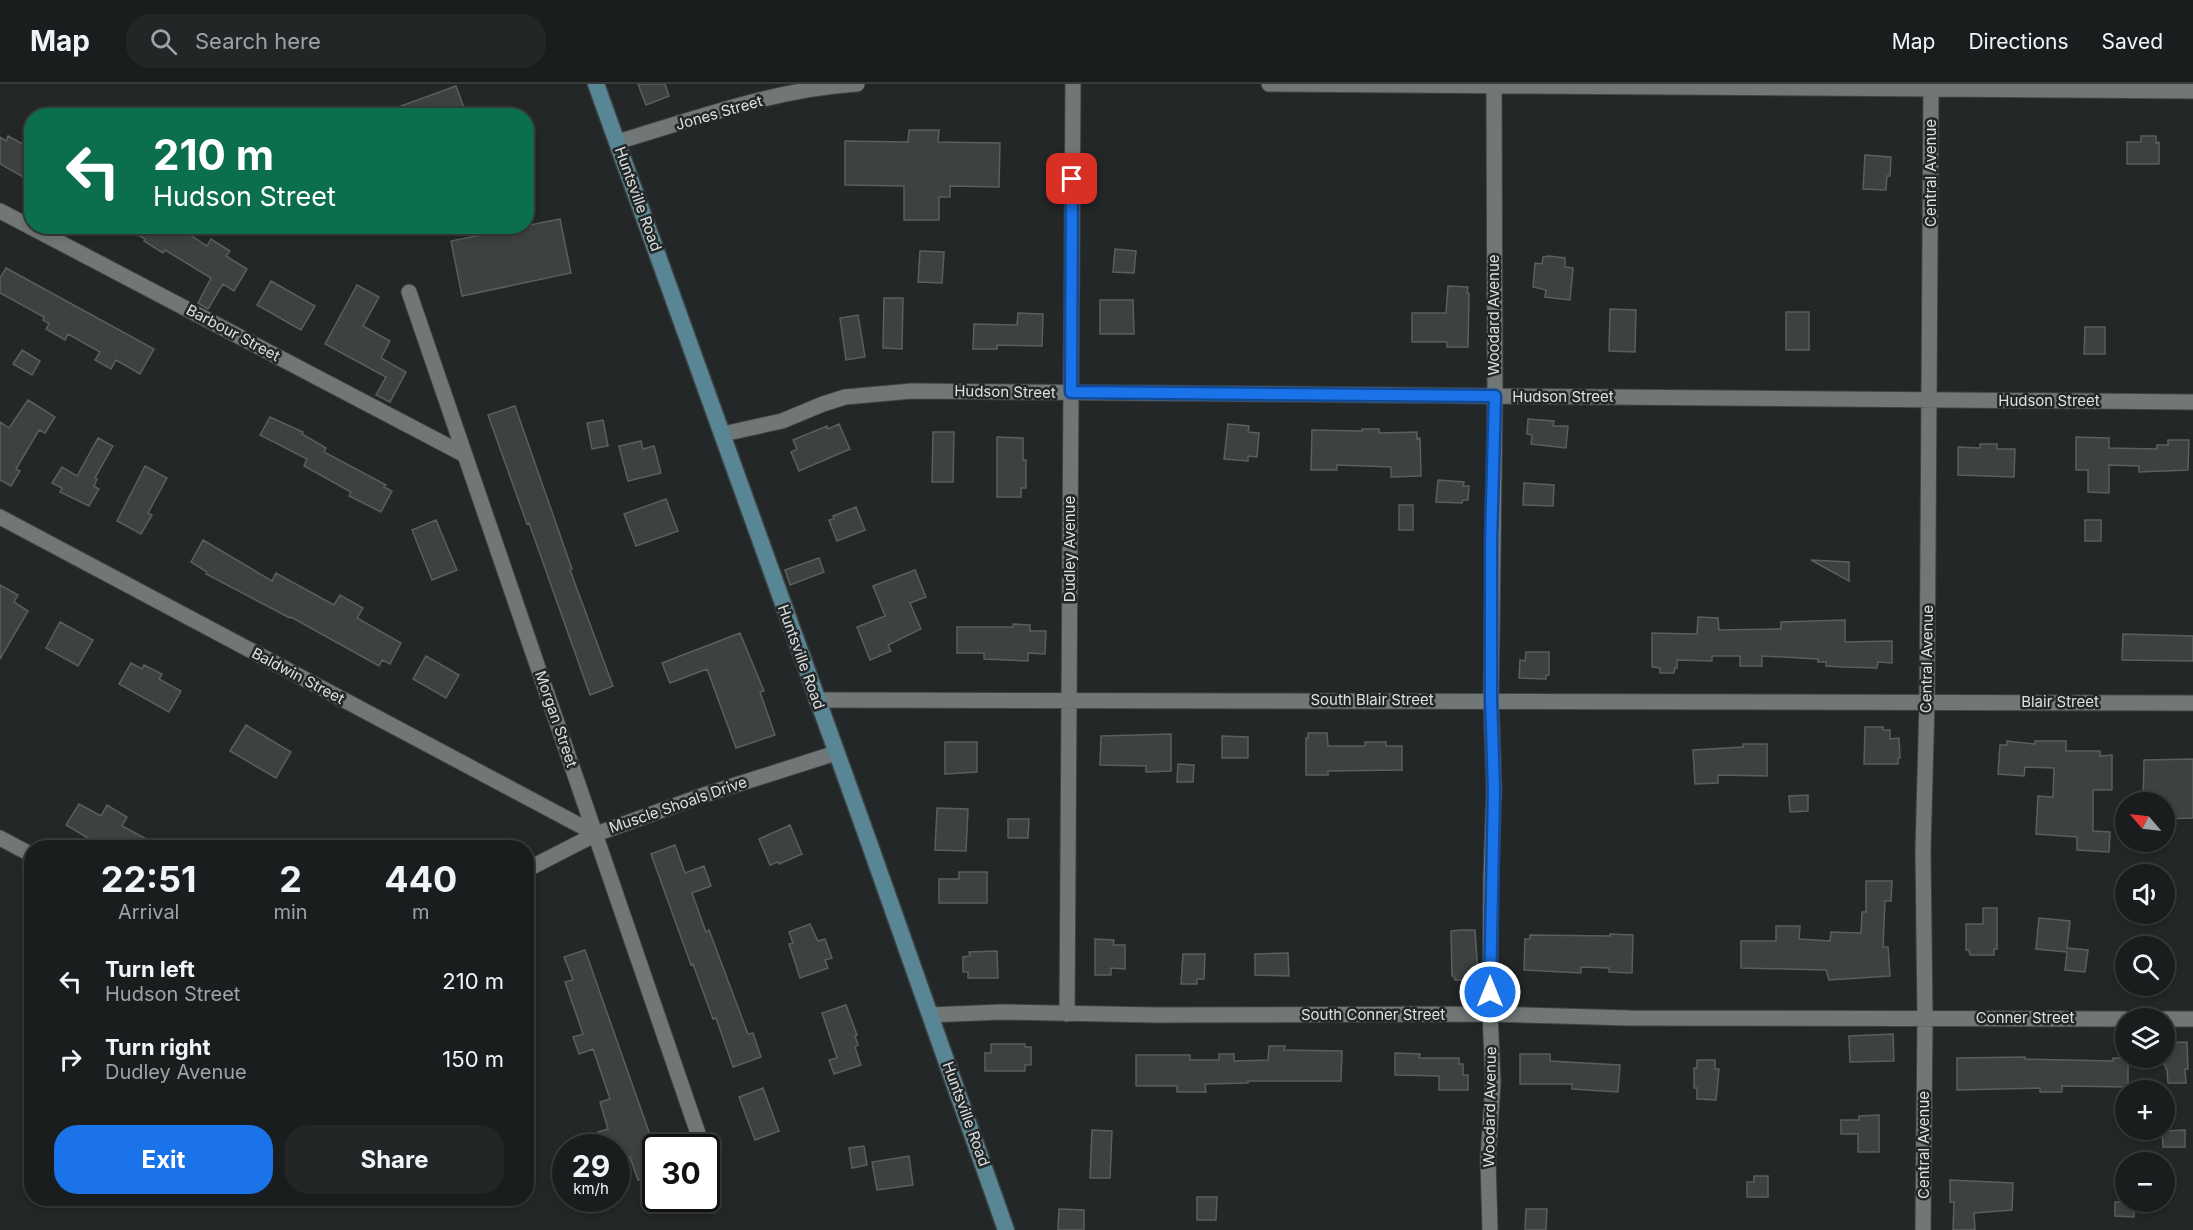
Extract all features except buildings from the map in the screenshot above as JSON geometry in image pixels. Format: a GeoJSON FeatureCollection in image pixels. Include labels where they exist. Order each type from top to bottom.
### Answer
{"type":"FeatureCollection","features":[{"type":"Feature","properties":{"kind":"main road","name":"Huntsville Road"},"geometry":{"type":"LineString","coordinates":[[596,84],[1006,1230]]}},
{"type":"Feature","properties":{"kind":"street","name":"Jones Street"},"geometry":{"type":"LineString","coordinates":[[618,142],[790,93],[834,85],[857,84]]}},
{"type":"Feature","properties":{"kind":"street","name":"Dudley Avenue"},"geometry":{"type":"LineString","coordinates":[[1067,1014],[1073,84]]}},
{"type":"Feature","properties":{"kind":"street"},"geometry":{"type":"LineString","coordinates":[[1269,84],[2193,91]]}},
{"type":"Feature","properties":{"kind":"street","name":"Woodard Avenue"},"geometry":{"type":"LineString","coordinates":[[1490,1230],[1488,1160],[1493,1093],[1490,1014],[1494,789],[1491,700],[1495,396],[1494,85]]}},
{"type":"Feature","properties":{"kind":"street","name":"Central Avenue"},"geometry":{"type":"LineString","coordinates":[[1923,1230],[1925,1018],[1923,851],[1927,701],[1931,88]]}},
{"type":"Feature","properties":{"kind":"street","name":"Barbour Street"},"geometry":{"type":"LineString","coordinates":[[0,211],[24,224]]}},
{"type":"Feature","properties":{"kind":"street","name":"Barbour Street"},"geometry":{"type":"LineString","coordinates":[[44,234],[465,455]]}},
{"type":"Feature","properties":{"kind":"street","name":"Morgan Street"},"geometry":{"type":"LineString","coordinates":[[409,292],[698,1134]]}},
{"type":"Feature","properties":{"kind":"street","name":"Hudson Street"},"geometry":{"type":"LineString","coordinates":[[723,434],[782,421],[845,397],[912,391],[2193,402]]}},
{"type":"Feature","properties":{"kind":"street","name":"Baldwin Street"},"geometry":{"type":"LineString","coordinates":[[0,517],[596,834]]}},
{"type":"Feature","properties":{"kind":"street","name":"South Blair Street"},"geometry":{"type":"LineString","coordinates":[[816,700],[1927,701]]}},
{"type":"Feature","properties":{"kind":"street","name":"Blair Street"},"geometry":{"type":"LineString","coordinates":[[1927,701],[2193,703]]}},
{"type":"Feature","properties":{"kind":"street","name":"Muscle Shoals Drive"},"geometry":{"type":"LineString","coordinates":[[534,866],[596,834],[704,795],[836,753]]}},
{"type":"Feature","properties":{"kind":"street"},"geometry":{"type":"LineString","coordinates":[[0,838],[24,851]]}},
{"type":"Feature","properties":{"kind":"street","name":"South Conner Street"},"geometry":{"type":"LineString","coordinates":[[930,1015],[1001,1012],[1490,1014],[1641,1018],[1925,1018]]}},
{"type":"Feature","properties":{"kind":"street","name":"Conner Street"},"geometry":{"type":"LineString","coordinates":[[1925,1018],[2115,1019]]}},
{"type":"Feature","properties":{"kind":"street"},"geometry":{"type":"LineString","coordinates":[[2175,1019],[2193,1019]]}},
{"type":"Feature","properties":{"kind":"route"},"geometry":{"type":"LineString","coordinates":[[1072,179],[1071,392],[1495,396],[1491,541],[1491,700],[1494,789],[1490,992]]}}]}
